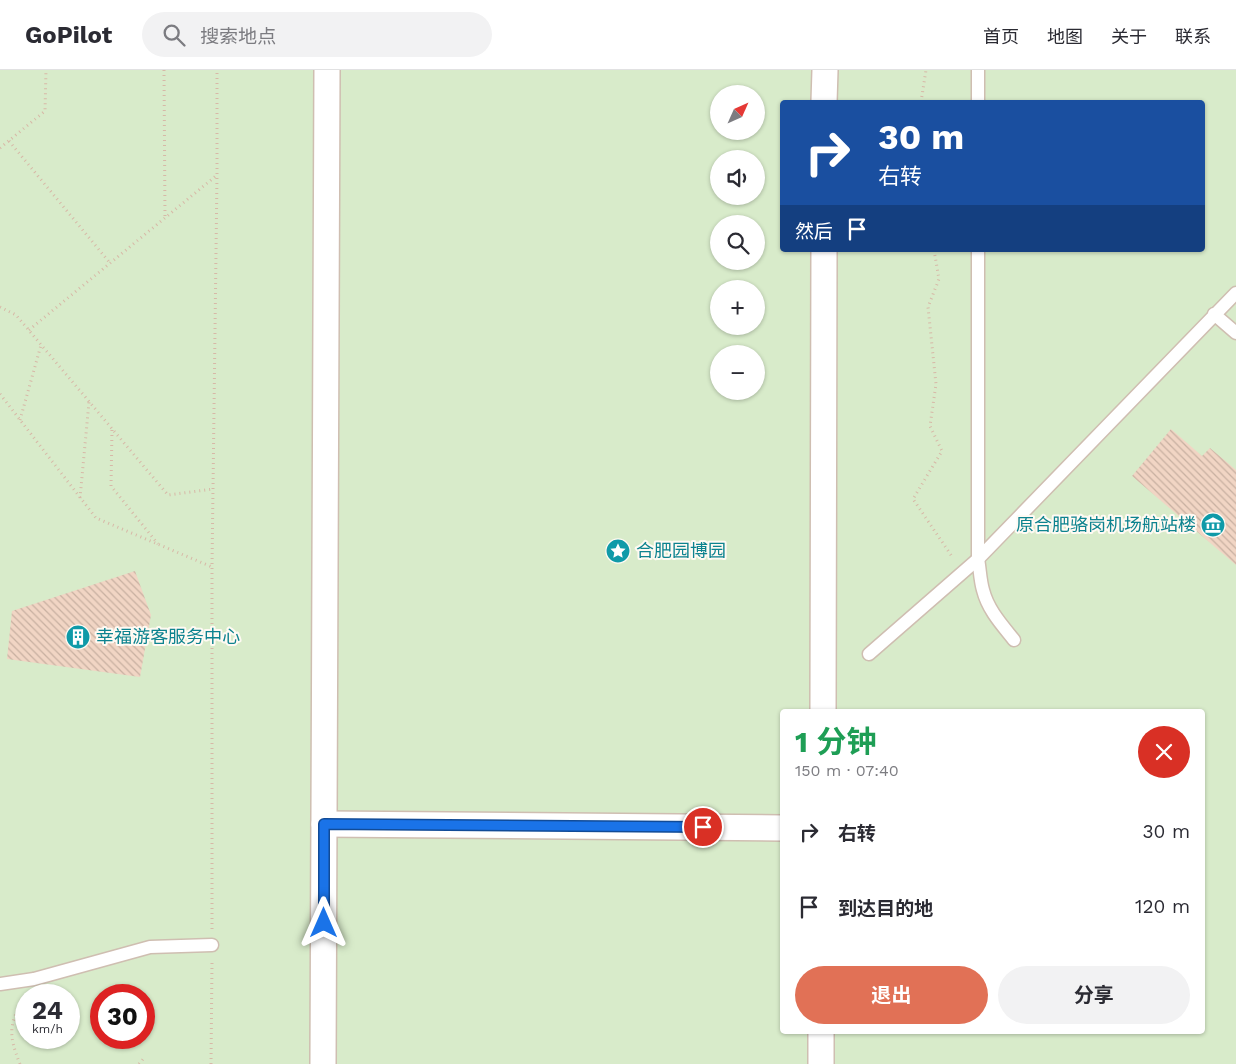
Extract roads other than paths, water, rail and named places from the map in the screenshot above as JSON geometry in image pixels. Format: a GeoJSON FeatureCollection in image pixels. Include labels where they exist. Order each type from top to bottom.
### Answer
{"type":"FeatureCollection","features":[{"type":"Feature","properties":{"kind":"street"},"geometry":{"type":"LineString","coordinates":[[323,1064],[327,70]]}},
{"type":"Feature","properties":{"kind":"street"},"geometry":{"type":"LineString","coordinates":[[824,100],[825,70]]}},
{"type":"Feature","properties":{"kind":"street"},"geometry":{"type":"LineString","coordinates":[[823,709],[824,252]]}},
{"type":"Feature","properties":{"kind":"street"},"geometry":{"type":"LineString","coordinates":[[324,824],[780,828]]}},
{"type":"Feature","properties":{"kind":"street"},"geometry":{"type":"LineString","coordinates":[[821,1064],[822,1034]]}},
{"type":"Feature","properties":{"kind":"lane"},"geometry":{"type":"LineString","coordinates":[[978,70],[978,100]]}},
{"type":"Feature","properties":{"kind":"lane"},"geometry":{"type":"LineString","coordinates":[[978,252],[978,559],[983,592],[995,616],[1014,640]]}},
{"type":"Feature","properties":{"kind":"lane"},"geometry":{"type":"LineString","coordinates":[[869,654],[978,559],[1236,293]]}},
{"type":"Feature","properties":{"kind":"lane"},"geometry":{"type":"LineString","coordinates":[[1214,314],[1236,333]]}},
{"type":"Feature","properties":{"kind":"lane"},"geometry":{"type":"LineString","coordinates":[[0,984],[34,979],[150,947],[212,945]]}},
{"type":"Feature","properties":{"kind":"place","name":"原合肥骆岗机场航站楼"},"geometry":{"type":"Point","coordinates":[1213,525]}},
{"type":"Feature","properties":{"kind":"place","name":"合肥园博园"},"geometry":{"type":"Point","coordinates":[618,551]}},
{"type":"Feature","properties":{"kind":"place","name":"幸福游客服务中心"},"geometry":{"type":"Point","coordinates":[78,637]}}]}
